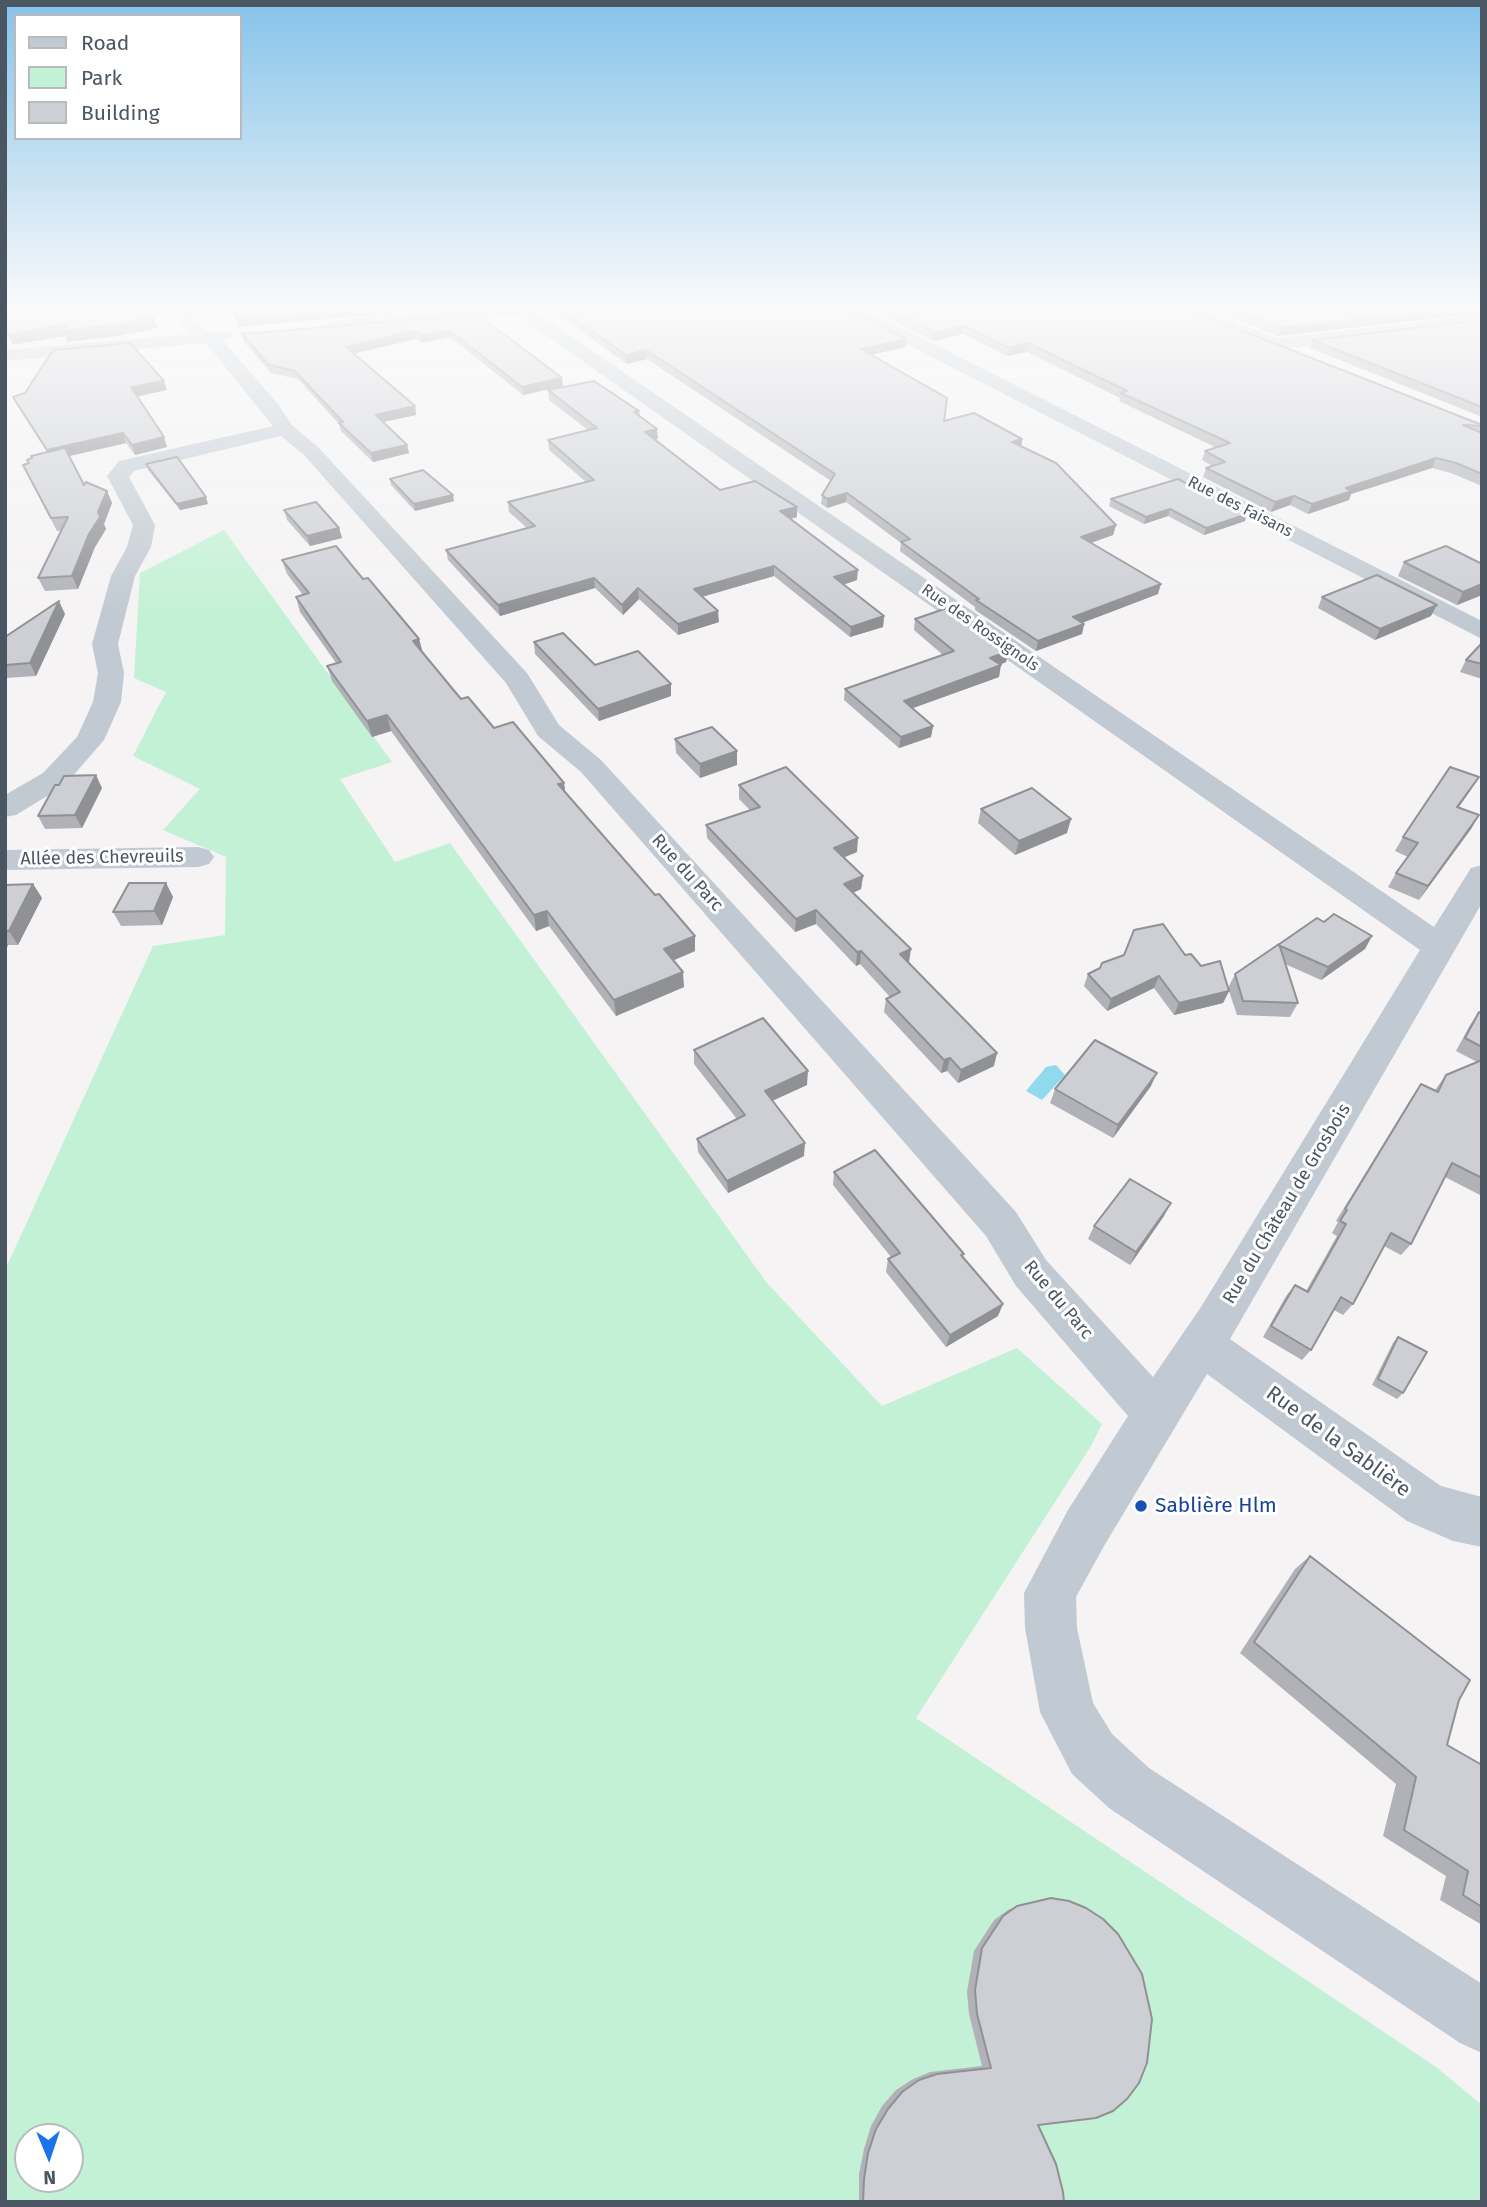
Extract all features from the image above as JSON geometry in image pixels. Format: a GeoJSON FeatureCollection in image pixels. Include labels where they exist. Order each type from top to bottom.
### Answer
{"type":"FeatureCollection","features":[{"type":"Feature","properties":{"kind":"street","name":"Rue du Parc"},"geometry":{"type":"LineString","coordinates":[[272,410],[285,429],[311,451],[517,679],[548,730],[591,765],[1001,1224],[1031,1272],[1157,1415]]}},
{"type":"Feature","properties":{"kind":"street","name":"Rue des Rossignols"},"geometry":{"type":"LineString","coordinates":[[665,410],[1439,947]]}},
{"type":"Feature","properties":{"kind":"street","name":"Rue des Faisans"},"geometry":{"type":"LineString","coordinates":[[1050,410],[1482,631]]}},
{"type":"Feature","properties":{"kind":"street"},"geometry":{"type":"LineString","coordinates":[[8,810],[54,779],[90,740],[107,702],[111,673],[104,644],[123,576],[139,547],[144,525],[118,476],[127,466],[285,429]]}},
{"type":"Feature","properties":{"kind":"street","name":"Allée des Chevreuils"},"geometry":{"type":"LineString","coordinates":[[5,860],[198,857]]}},
{"type":"Feature","properties":{"kind":"street","name":"Rue du Château de Grosbois"},"geometry":{"type":"LineString","coordinates":[[1482,875],[1203,1345],[1170,1391],[1086,1528],[1050,1593],[1051,1628],[1067,1712],[1092,1754],[1129,1788],[1482,2021]]}},
{"type":"Feature","properties":{"kind":"street","name":"Rue de la Sablière"},"geometry":{"type":"LineString","coordinates":[[1203,1345],[1424,1504],[1453,1516],[1482,1522]]}},
{"type":"Feature","properties":{"kind":"green space"},"geometry":{"type":"Polygon","coordinates":[[[224,530],[392,762],[340,779],[395,862],[450,843],[767,1283],[882,1406],[1017,1348],[1102,1424],[1091,1446],[916,1718],[1436,2067],[1482,2105],[1482,2202],[5,2202],[5,1270],[153,946],[225,935],[226,857],[163,830],[200,789],[133,756],[166,692],[134,678],[140,573],[224,530]]]}},
{"type":"Feature","properties":{"kind":"water"},"geometry":{"type":"Polygon","coordinates":[[[1056,1065],[1065,1075],[1042,1100],[1026,1091],[1046,1067],[1056,1065]]]}},
{"type":"Feature","properties":{"kind":"building"},"geometry":{"type":"Polygon","coordinates":[[[21,410],[146,410],[164,437],[132,445],[123,433],[47,450],[21,410]]]}},
{"type":"Feature","properties":{"kind":"building"},"geometry":{"type":"Polygon","coordinates":[[[332,410],[398,410],[376,415],[407,445],[371,453],[339,423],[343,422],[332,410]]]}},
{"type":"Feature","properties":{"kind":"building"},"geometry":{"type":"Polygon","coordinates":[[[574,410],[637,410],[634,412],[657,429],[645,432],[720,490],[755,481],[797,507],[780,511],[858,570],[834,577],[884,616],[851,627],[774,566],[694,589],[718,611],[678,624],[638,588],[622,605],[594,578],[498,605],[446,550],[535,526],[508,502],[594,480],[548,440],[597,428],[574,410]]]}},
{"type":"Feature","properties":{"kind":"building"},"geometry":{"type":"Polygon","coordinates":[[[737,410],[945,410],[944,421],[974,413],[1022,439],[1012,442],[1056,463],[1116,525],[1081,537],[1161,584],[1073,617],[1084,624],[1038,641],[976,600],[979,599],[901,542],[910,539],[847,493],[827,499],[822,495],[835,474],[737,410]]]}},
{"type":"Feature","properties":{"kind":"building"},"geometry":{"type":"Polygon","coordinates":[[[1158,410],[1444,410],[1482,425],[1463,425],[1482,433],[1482,474],[1436,458],[1346,488],[1352,491],[1312,504],[1294,496],[1275,502],[1206,468],[1225,462],[1205,451],[1230,443],[1158,410]]]}},
{"type":"Feature","properties":{"kind":"building"},"geometry":{"type":"Polygon","coordinates":[[[65,448],[84,485],[86,482],[107,491],[98,512],[100,517],[89,534],[72,576],[38,578],[68,517],[51,518],[23,465],[29,463],[27,460],[32,458],[31,456],[65,448]]]}},
{"type":"Feature","properties":{"kind":"building"},"geometry":{"type":"Polygon","coordinates":[[[177,457],[206,497],[177,504],[146,464],[177,457]]]}},
{"type":"Feature","properties":{"kind":"building"},"geometry":{"type":"Polygon","coordinates":[[[423,470],[453,495],[414,504],[390,479],[423,470]]]}},
{"type":"Feature","properties":{"kind":"building"},"geometry":{"type":"Polygon","coordinates":[[[1178,479],[1247,514],[1206,528],[1170,509],[1146,517],[1111,499],[1178,479]]]}},
{"type":"Feature","properties":{"kind":"building"},"geometry":{"type":"Polygon","coordinates":[[[316,502],[339,528],[307,536],[284,510],[316,502]]]}},
{"type":"Feature","properties":{"kind":"building"},"geometry":{"type":"Polygon","coordinates":[[[336,546],[363,579],[368,578],[419,639],[413,641],[461,699],[468,697],[494,728],[513,722],[564,783],[558,784],[655,895],[659,894],[695,936],[664,949],[683,972],[614,1000],[547,911],[534,915],[387,715],[367,721],[327,666],[341,662],[296,597],[309,593],[282,560],[336,546]]]}},
{"type":"Feature","properties":{"kind":"building"},"geometry":{"type":"Polygon","coordinates":[[[1446,546],[1482,564],[1482,584],[1463,592],[1404,562],[1446,546]]]}},
{"type":"Feature","properties":{"kind":"building"},"geometry":{"type":"Polygon","coordinates":[[[1377,575],[1437,605],[1380,629],[1322,597],[1377,575]]]}},
{"type":"Feature","properties":{"kind":"building"},"geometry":{"type":"Polygon","coordinates":[[[59,601],[30,663],[5,665],[5,637],[59,601]]]}},
{"type":"Feature","properties":{"kind":"building"},"geometry":{"type":"Polygon","coordinates":[[[947,608],[1009,651],[990,658],[1001,665],[904,701],[933,726],[901,737],[845,689],[954,651],[915,619],[947,608]]]}},
{"type":"Feature","properties":{"kind":"building"},"geometry":{"type":"Polygon","coordinates":[[[563,633],[595,665],[638,651],[671,684],[598,709],[534,642],[563,633]]]}},
{"type":"Feature","properties":{"kind":"building"},"geometry":{"type":"Polygon","coordinates":[[[1482,643],[1482,664],[1466,660],[1482,643]]]}},
{"type":"Feature","properties":{"kind":"building"},"geometry":{"type":"Polygon","coordinates":[[[712,727],[737,751],[700,764],[675,739],[712,727]]]}},
{"type":"Feature","properties":{"kind":"building"},"geometry":{"type":"Polygon","coordinates":[[[786,767],[858,838],[834,848],[863,876],[844,884],[911,949],[900,954],[997,1053],[961,1070],[950,1058],[944,1060],[886,999],[900,992],[861,951],[857,952],[816,910],[796,919],[706,825],[760,807],[739,785],[786,767]]]}},
{"type":"Feature","properties":{"kind":"building"},"geometry":{"type":"Polygon","coordinates":[[[1450,767],[1479,777],[1457,807],[1479,815],[1428,886],[1396,873],[1418,843],[1403,837],[1450,767]]]}},
{"type":"Feature","properties":{"kind":"building"},"geometry":{"type":"Polygon","coordinates":[[[96,775],[75,815],[38,816],[55,785],[59,785],[64,776],[96,775]]]}},
{"type":"Feature","properties":{"kind":"building"},"geometry":{"type":"Polygon","coordinates":[[[1032,788],[1071,819],[1019,841],[981,809],[1032,788]]]}},
{"type":"Feature","properties":{"kind":"building"},"geometry":{"type":"Polygon","coordinates":[[[129,883],[166,883],[154,911],[113,912],[129,883]]]}},
{"type":"Feature","properties":{"kind":"building"},"geometry":{"type":"Polygon","coordinates":[[[33,884],[9,931],[5,931],[5,885],[33,884]]]}},
{"type":"Feature","properties":{"kind":"building"},"geometry":{"type":"Polygon","coordinates":[[[1334,914],[1372,936],[1328,967],[1278,945],[1317,918],[1324,922],[1334,914]]]}},
{"type":"Feature","properties":{"kind":"building"},"geometry":{"type":"Polygon","coordinates":[[[1163,924],[1185,955],[1191,954],[1201,966],[1220,961],[1229,991],[1179,1003],[1159,976],[1111,999],[1088,974],[1100,968],[1102,963],[1124,955],[1134,930],[1163,924]]]}},
{"type":"Feature","properties":{"kind":"building"},"geometry":{"type":"Polygon","coordinates":[[[1279,944],[1298,1003],[1243,1001],[1235,974],[1279,944]]]}},
{"type":"Feature","properties":{"kind":"building"},"geometry":{"type":"Polygon","coordinates":[[[1479,1012],[1482,1014],[1482,1047],[1465,1038],[1479,1012]]]}},
{"type":"Feature","properties":{"kind":"building"},"geometry":{"type":"Polygon","coordinates":[[[763,1018],[808,1071],[765,1091],[805,1143],[727,1181],[697,1139],[745,1115],[694,1050],[763,1018]]]}},
{"type":"Feature","properties":{"kind":"building"},"geometry":{"type":"Polygon","coordinates":[[[1095,1040],[1157,1073],[1118,1125],[1055,1089],[1095,1040]]]}},
{"type":"Feature","properties":{"kind":"building"},"geometry":{"type":"Polygon","coordinates":[[[1482,1060],[1482,1178],[1452,1163],[1411,1244],[1391,1233],[1353,1304],[1341,1297],[1311,1350],[1271,1326],[1295,1285],[1308,1292],[1346,1224],[1340,1221],[1347,1210],[1345,1209],[1421,1084],[1438,1092],[1446,1075],[1482,1060]]]}},
{"type":"Feature","properties":{"kind":"building"},"geometry":{"type":"Polygon","coordinates":[[[875,1150],[1003,1304],[950,1335],[888,1259],[900,1253],[834,1172],[875,1150]]]}},
{"type":"Feature","properties":{"kind":"building"},"geometry":{"type":"Polygon","coordinates":[[[1130,1179],[1171,1203],[1136,1252],[1094,1226],[1130,1179]]]}},
{"type":"Feature","properties":{"kind":"building"},"geometry":{"type":"Polygon","coordinates":[[[1398,1337],[1427,1352],[1403,1393],[1378,1379],[1398,1337]]]}},
{"type":"Feature","properties":{"kind":"building"},"geometry":{"type":"Polygon","coordinates":[[[1310,1556],[1470,1680],[1459,1700],[1447,1745],[1482,1765],[1482,1907],[1463,1895],[1468,1871],[1404,1830],[1416,1777],[1254,1642],[1310,1556]]]}},
{"type":"Feature","properties":{"kind":"building"},"geometry":{"type":"Polygon","coordinates":[[[1051,1898],[1069,1901],[1103,1919],[1118,1934],[1142,1974],[1152,2019],[1147,2063],[1139,2083],[1113,2111],[1096,2118],[1038,2125],[1056,2164],[1064,2202],[863,2202],[868,2153],[876,2129],[902,2092],[919,2080],[937,2074],[991,2068],[977,2014],[975,1990],[982,1948],[1003,1916],[1017,1906],[1051,1898]]]}},
{"type":"Feature","properties":{"kind":"place","name":"Sablière Hlm"},"geometry":{"type":"Point","coordinates":[1141,1506]}}]}
